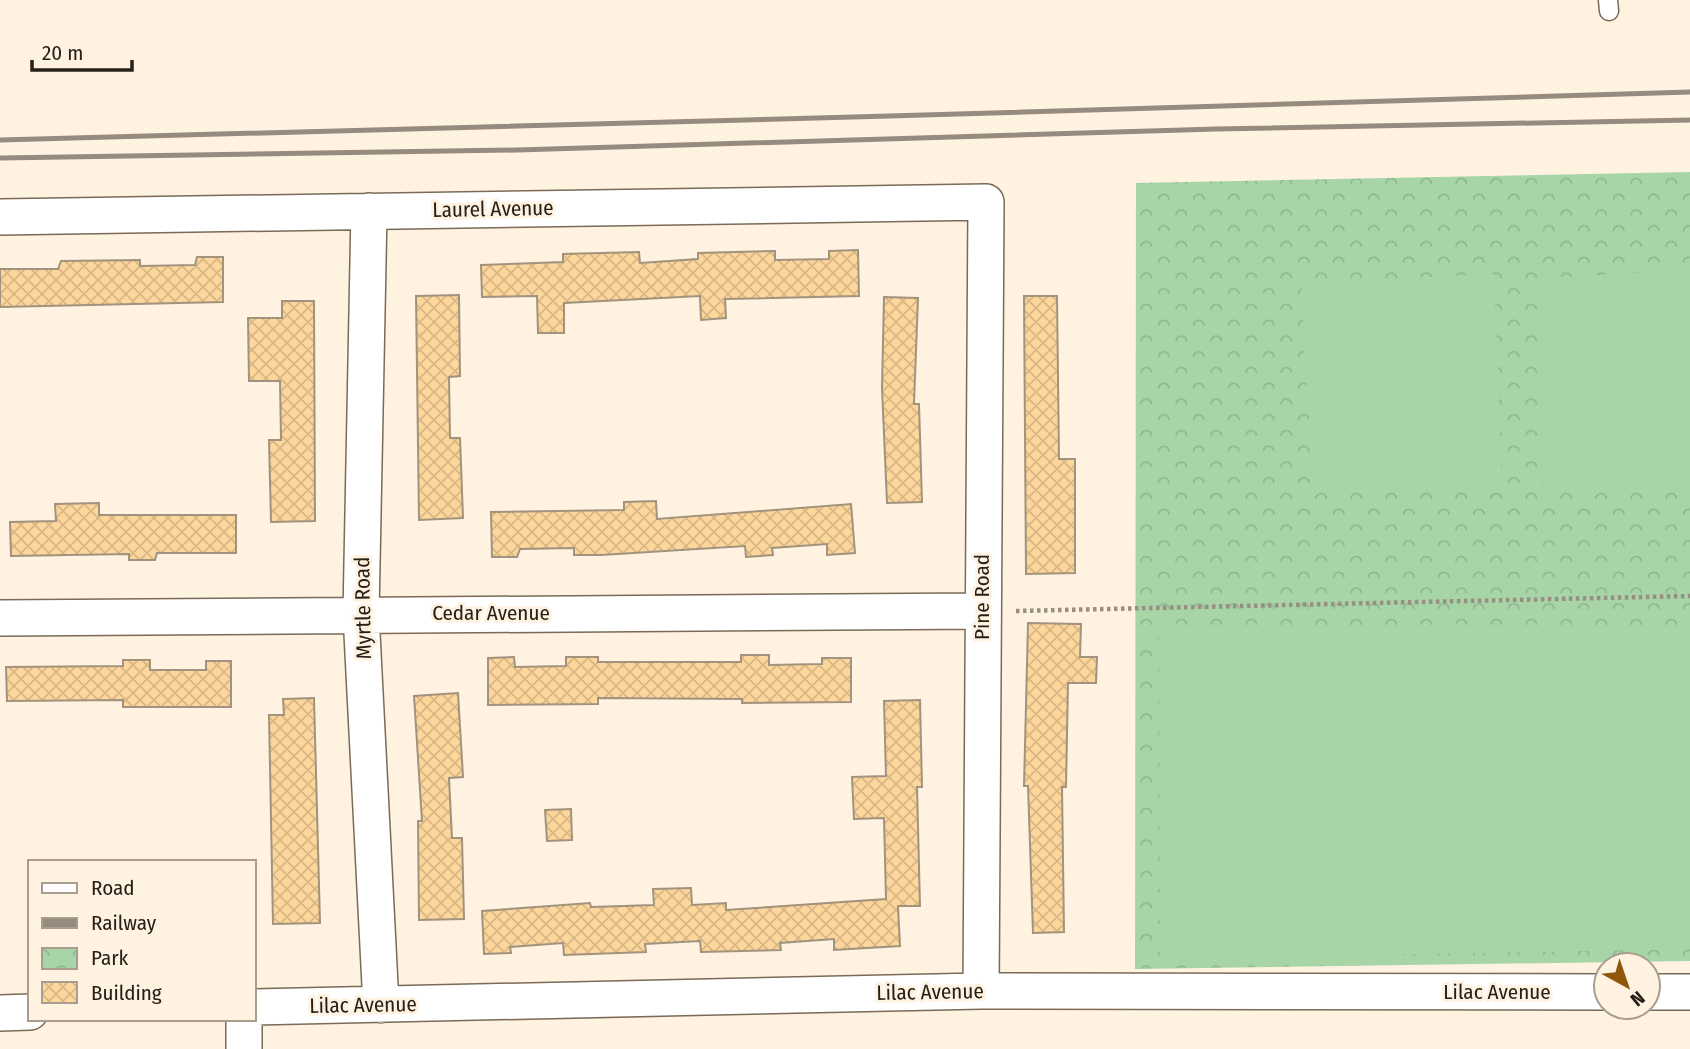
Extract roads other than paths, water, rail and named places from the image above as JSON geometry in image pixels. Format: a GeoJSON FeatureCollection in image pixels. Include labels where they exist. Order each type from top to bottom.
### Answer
{"type":"FeatureCollection","features":[{"type":"Feature","properties":{"kind":"street","name":"Laurel Avenue"},"geometry":{"type":"LineString","coordinates":[[0,217],[986,202]]}},
{"type":"Feature","properties":{"kind":"street","name":"Pine Road"},"geometry":{"type":"LineString","coordinates":[[981,991],[986,202]]}},
{"type":"Feature","properties":{"kind":"street","name":"Myrtle Road"},"geometry":{"type":"LineString","coordinates":[[369,211],[360,614],[382,1004]]}},
{"type":"Feature","properties":{"kind":"street","name":"Cedar Avenue"},"geometry":{"type":"LineString","coordinates":[[0,618],[982,611]]}},
{"type":"Feature","properties":{"kind":"street","name":"Lilac Avenue"},"geometry":{"type":"LineString","coordinates":[[256,1007],[981,991],[1592,992]]}},
{"type":"Feature","properties":{"kind":"street"},"geometry":{"type":"LineString","coordinates":[[1662,992],[1690,992]]}},
{"type":"Feature","properties":{"kind":"street"},"geometry":{"type":"LineString","coordinates":[[0,1013],[28,1012]]}},
{"type":"Feature","properties":{"kind":"street"},"geometry":{"type":"LineString","coordinates":[[244,1021],[244,1049]]}},
{"type":"Feature","properties":{"kind":"railway"},"geometry":{"type":"LineString","coordinates":[[0,140],[1690,92]]}},
{"type":"Feature","properties":{"kind":"railway"},"geometry":{"type":"LineString","coordinates":[[0,158],[517,150],[1216,129],[1690,120]]}}]}
